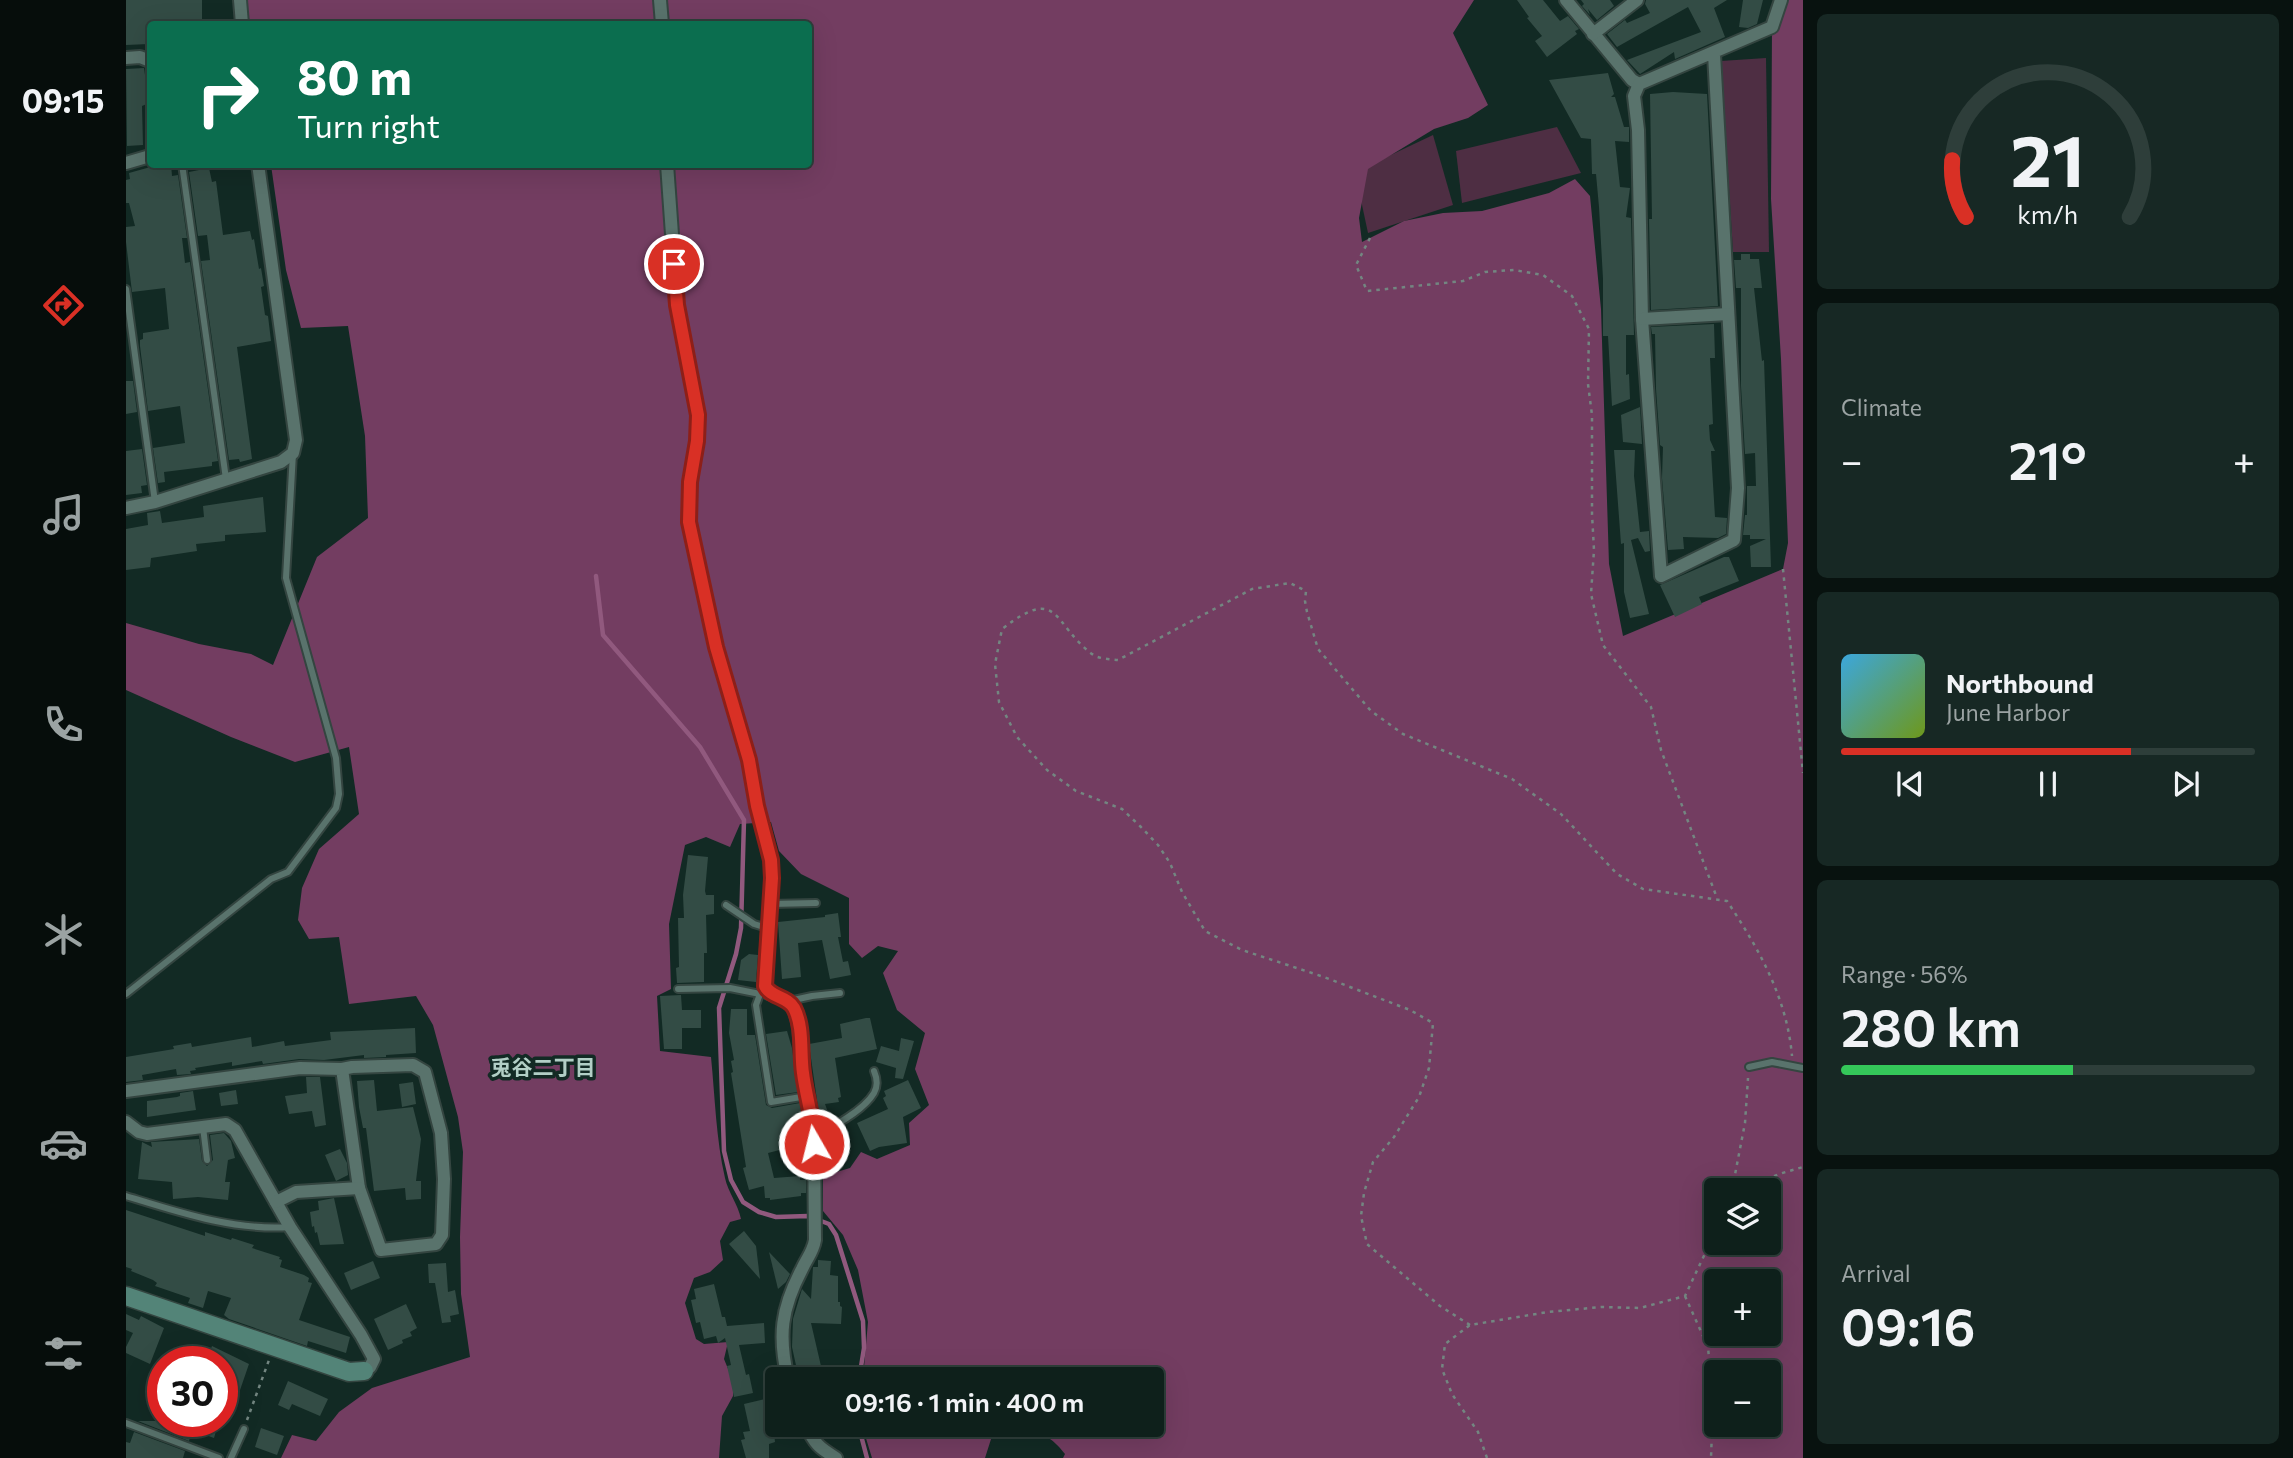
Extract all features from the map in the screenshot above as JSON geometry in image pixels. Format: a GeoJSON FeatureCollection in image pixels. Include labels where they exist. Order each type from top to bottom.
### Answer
{"type":"FeatureCollection","features":[{"type":"Feature","properties":{"kind":"street"},"geometry":{"type":"LineString","coordinates":[[240,0],[243,21]]}},
{"type":"Feature","properties":{"kind":"street"},"geometry":{"type":"LineString","coordinates":[[660,0],[662,21]]}},
{"type":"Feature","properties":{"kind":"street"},"geometry":{"type":"LineString","coordinates":[[1566,0],[1632,80],[1639,84]]}},
{"type":"Feature","properties":{"kind":"street"},"geometry":{"type":"LineString","coordinates":[[1593,34],[1637,0]]}},
{"type":"Feature","properties":{"kind":"street"},"geometry":{"type":"LineString","coordinates":[[1714,54],[1738,488],[1734,540],[1661,576],[1642,319],[1638,130],[1634,96],[1639,84],[1772,27],[1781,0]]}},
{"type":"Feature","properties":{"kind":"street"},"geometry":{"type":"LineString","coordinates":[[126,58],[140,57],[147,60]]}},
{"type":"Feature","properties":{"kind":"street"},"geometry":{"type":"LineString","coordinates":[[126,163],[147,157]]}},
{"type":"Feature","properties":{"kind":"street"},"geometry":{"type":"LineString","coordinates":[[126,508],[155,502],[281,462],[293,453],[296,440],[259,168]]}},
{"type":"Feature","properties":{"kind":"street"},"geometry":{"type":"LineString","coordinates":[[667,168],[674,282],[698,415],[690,482],[689,522],[713,635],[749,760],[771,860],[763,991],[789,1001],[795,1010],[814,1136],[813,1251],[802,1269],[782,1321],[782,1352],[786,1367]]}},
{"type":"Feature","properties":{"kind":"street"},"geometry":{"type":"LineString","coordinates":[[1642,319],[1728,314]]}},
{"type":"Feature","properties":{"kind":"street"},"geometry":{"type":"LineString","coordinates":[[126,1091],[300,1068],[342,1069],[413,1065],[425,1072],[441,1133],[444,1179],[442,1236],[436,1244],[381,1250],[359,1188],[342,1069]]}},
{"type":"Feature","properties":{"kind":"street"},"geometry":{"type":"LineString","coordinates":[[126,1122],[139,1132],[147,1134],[226,1124],[235,1130],[290,1227],[374,1359],[364,1371],[349,1371],[126,1296]]}},
{"type":"Feature","properties":{"kind":"street"},"geometry":{"type":"LineString","coordinates":[[276,1202],[296,1192],[359,1188]]}},
{"type":"Feature","properties":{"kind":"street"},"geometry":{"type":"LineString","coordinates":[[811,1437],[819,1454],[836,1458]]}},
{"type":"Feature","properties":{"kind":"lane"},"geometry":{"type":"LineString","coordinates":[[183,168],[226,479]]}},
{"type":"Feature","properties":{"kind":"lane"},"geometry":{"type":"LineString","coordinates":[[126,289],[155,502]]}},
{"type":"Feature","properties":{"kind":"lane"},"geometry":{"type":"LineString","coordinates":[[126,994],[271,879],[288,872],[336,807],[340,794],[336,758],[286,578],[293,453]]}},
{"type":"Feature","properties":{"kind":"lane"},"geometry":{"type":"LineString","coordinates":[[770,904],[816,903]]}},
{"type":"Feature","properties":{"kind":"lane"},"geometry":{"type":"LineString","coordinates":[[726,905],[767,928]]}},
{"type":"Feature","properties":{"kind":"lane"},"geometry":{"type":"LineString","coordinates":[[678,989],[730,988],[763,991],[756,1005],[771,1102],[807,1096]]}},
{"type":"Feature","properties":{"kind":"lane"},"geometry":{"type":"LineString","coordinates":[[789,1001],[840,993]]}},
{"type":"Feature","properties":{"kind":"lane"},"geometry":{"type":"LineString","coordinates":[[1749,1067],[1772,1062],[1803,1069]]}},
{"type":"Feature","properties":{"kind":"lane"},"geometry":{"type":"LineString","coordinates":[[814,1136],[850,1115],[871,1096],[876,1090],[874,1071]]}},
{"type":"Feature","properties":{"kind":"lane"},"geometry":{"type":"LineString","coordinates":[[203,1126],[206,1160]]}},
{"type":"Feature","properties":{"kind":"lane"},"geometry":{"type":"LineString","coordinates":[[126,1196],[220,1222],[271,1228],[290,1227]]}},
{"type":"Feature","properties":{"kind":"lane"},"geometry":{"type":"LineString","coordinates":[[126,1423],[219,1458]]}},
{"type":"Feature","properties":{"kind":"lane"},"geometry":{"type":"LineString","coordinates":[[231,1458],[244,1429]]}},
{"type":"Feature","properties":{"kind":"path"},"geometry":{"type":"LineString","coordinates":[[1370,238],[1356,265],[1367,291],[1463,281],[1485,272],[1514,270],[1542,275],[1572,296],[1589,329],[1588,384],[1592,415],[1594,550],[1591,594],[1603,645],[1651,706],[1661,750],[1717,898]]}},
{"type":"Feature","properties":{"kind":"path"},"geometry":{"type":"LineString","coordinates":[[1783,569],[1803,773]]}},
{"type":"Feature","properties":{"kind":"path"},"geometry":{"type":"LineString","coordinates":[[1470,1325],[1440,1306],[1367,1244],[1362,1216],[1364,1193],[1373,1163],[1394,1137],[1419,1097],[1429,1068],[1433,1023],[1410,1010],[1324,977],[1242,950],[1205,931],[1182,892],[1170,863],[1141,827],[1122,809],[1076,791],[1066,784],[1047,770],[1017,737],[999,702],[995,664],[1002,629],[1023,613],[1039,608],[1056,613],[1094,656],[1118,660],[1252,589],[1290,583],[1306,591],[1307,612],[1318,649],[1371,711],[1403,734],[1512,779],[1561,814],[1617,874],[1643,889],[1727,901],[1756,944],[1772,976],[1791,1041],[1793,1066]]}},
{"type":"Feature","properties":{"kind":"path"},"geometry":{"type":"LineString","coordinates":[[1734,1178],[1745,1123],[1749,1067]]}},
{"type":"Feature","properties":{"kind":"path"},"geometry":{"type":"LineString","coordinates":[[1770,1178],[1803,1167]]}},
{"type":"Feature","properties":{"kind":"path"},"geometry":{"type":"LineString","coordinates":[[1704,1255],[1685,1296],[1708,1347],[1713,1402],[1711,1458]]}},
{"type":"Feature","properties":{"kind":"path"},"geometry":{"type":"LineString","coordinates":[[1487,1458],[1478,1432],[1452,1394],[1442,1369],[1445,1344],[1470,1325],[1548,1312],[1601,1307],[1640,1308],[1685,1296]]}},
{"type":"Feature","properties":{"kind":"path"},"geometry":{"type":"LineString","coordinates":[[244,1429],[274,1347]]}},
{"type":"Feature","properties":{"kind":"shaded area"},"geometry":{"type":"Polygon","coordinates":[[[246,0],[1474,0],[1453,33],[1488,105],[1468,118],[1434,129],[1368,169],[1359,218],[1362,242],[1404,221],[1443,213],[1482,211],[1549,193],[1575,179],[1590,196],[1601,309],[1609,564],[1623,636],[1783,569],[1788,543],[1771,199],[1772,27],[1781,0],[1803,0],[1803,1458],[1063,1458],[1065,1454],[1047,1437],[1164,1437],[1164,1367],[864,1367],[868,1322],[858,1270],[843,1235],[823,1211],[823,1176],[850,1168],[861,1152],[877,1159],[910,1145],[909,1123],[929,1105],[915,1069],[925,1033],[897,1010],[883,973],[898,951],[878,946],[862,958],[849,944],[849,898],[801,874],[779,851],[771,822],[740,824],[730,847],[706,837],[685,845],[669,924],[671,989],[657,996],[660,1051],[711,1057],[722,1163],[726,1183],[741,1219],[730,1222],[720,1241],[723,1260],[710,1272],[694,1278],[685,1303],[696,1339],[704,1344],[728,1342],[724,1359],[733,1381],[733,1396],[722,1416],[719,1458],[281,1458],[292,1435],[316,1441],[339,1412],[372,1388],[470,1357],[461,1294],[463,1152],[458,1117],[433,1025],[416,996],[349,1004],[339,937],[309,939],[298,920],[302,888],[319,849],[359,814],[349,747],[295,762],[126,690],[126,623],[199,644],[251,654],[273,665],[317,557],[368,518],[365,436],[348,326],[301,328],[286,270],[271,168],[812,168],[812,21],[250,21],[246,0]]]}},
{"type":"Feature","properties":{"kind":"shaded area"},"geometry":{"type":"Polygon","coordinates":[[[1766,58],[1769,252],[1733,252],[1721,61],[1766,58]]]}},
{"type":"Feature","properties":{"kind":"shaded area"},"geometry":{"type":"Polygon","coordinates":[[[1557,127],[1581,173],[1462,203],[1456,151],[1557,127]]]}},
{"type":"Feature","properties":{"kind":"shaded area"},"geometry":{"type":"Polygon","coordinates":[[[1433,135],[1453,205],[1368,233],[1355,172],[1433,135]]]}},
{"type":"Feature","properties":{"kind":"shaded area"},"geometry":{"type":"Polygon","coordinates":[[[866,1437],[992,1437],[985,1458],[872,1458],[866,1437]]]}},
{"type":"Feature","properties":{"kind":"building"},"geometry":{"type":"Polygon","coordinates":[[[126,0],[202,0],[202,21],[147,21],[147,44],[126,45],[126,0]]]}},
{"type":"Feature","properties":{"kind":"building"},"geometry":{"type":"Polygon","coordinates":[[[1517,0],[1543,0],[1560,21],[1568,16],[1579,29],[1575,31],[1577,34],[1547,57],[1535,41],[1542,36],[1517,0]]]}},
{"type":"Feature","properties":{"kind":"building"},"geometry":{"type":"Polygon","coordinates":[[[1581,0],[1610,0],[1614,6],[1597,20],[1582,6],[1584,4],[1581,0]]]}},
{"type":"Feature","properties":{"kind":"building"},"geometry":{"type":"Polygon","coordinates":[[[1646,0],[1727,0],[1714,8],[1725,37],[1675,59],[1674,52],[1640,74],[1627,60],[1701,32],[1688,7],[1617,47],[1607,34],[1625,20],[1627,23],[1650,13],[1645,4],[1646,0]]]}},
{"type":"Feature","properties":{"kind":"building"},"geometry":{"type":"Polygon","coordinates":[[[1743,0],[1763,0],[1757,24],[1748,28],[1739,27],[1743,0]]]}},
{"type":"Feature","properties":{"kind":"building"},"geometry":{"type":"Polygon","coordinates":[[[144,68],[147,75],[147,104],[142,106],[143,145],[127,146],[126,69],[144,68]]]}},
{"type":"Feature","properties":{"kind":"building"},"geometry":{"type":"Polygon","coordinates":[[[1608,73],[1614,94],[1611,97],[1615,97],[1624,127],[1629,127],[1629,142],[1615,141],[1620,187],[1630,188],[1626,217],[1631,218],[1634,335],[1626,335],[1626,375],[1629,374],[1630,399],[1612,406],[1608,336],[1603,336],[1599,207],[1596,174],[1592,174],[1591,139],[1581,138],[1549,80],[1608,73]]]}},
{"type":"Feature","properties":{"kind":"building"},"geometry":{"type":"Polygon","coordinates":[[[1650,94],[1707,94],[1718,306],[1651,310],[1650,94]]]}},
{"type":"Feature","properties":{"kind":"building"},"geometry":{"type":"Polygon","coordinates":[[[147,168],[171,168],[172,176],[178,175],[187,238],[182,238],[185,263],[190,262],[218,461],[212,462],[212,466],[164,472],[165,482],[158,483],[153,448],[185,443],[180,406],[148,411],[140,340],[143,339],[143,333],[169,329],[165,288],[132,292],[126,242],[126,227],[135,226],[129,203],[126,203],[126,180],[130,179],[129,173],[147,168]]]}},
{"type":"Feature","properties":{"kind":"building"},"geometry":{"type":"Polygon","coordinates":[[[209,168],[212,182],[216,181],[223,235],[250,231],[252,240],[254,239],[264,286],[261,287],[271,341],[237,347],[252,459],[240,462],[239,459],[229,460],[201,261],[210,260],[207,235],[198,236],[189,172],[209,168]]]}},
{"type":"Feature","properties":{"kind":"building"},"geometry":{"type":"Polygon","coordinates":[[[1741,254],[1750,254],[1750,259],[1759,259],[1762,288],[1754,288],[1762,361],[1764,360],[1771,567],[1751,567],[1750,546],[1766,539],[1750,539],[1750,535],[1743,535],[1747,515],[1747,486],[1756,486],[1755,453],[1745,454],[1741,386],[1741,288],[1736,288],[1734,260],[1741,260],[1741,254]]]}},
{"type":"Feature","properties":{"kind":"building"},"geometry":{"type":"Polygon","coordinates":[[[1714,324],[1715,358],[1710,358],[1713,424],[1709,425],[1710,440],[1715,451],[1711,451],[1715,517],[1727,518],[1726,534],[1718,538],[1683,537],[1684,549],[1668,550],[1662,478],[1663,447],[1660,445],[1656,389],[1655,334],[1652,334],[1651,327],[1714,324]]]}},
{"type":"Feature","properties":{"kind":"building"},"geometry":{"type":"Polygon","coordinates":[[[126,381],[133,381],[137,412],[126,414],[126,381]]]}},
{"type":"Feature","properties":{"kind":"building"},"geometry":{"type":"Polygon","coordinates":[[[1640,407],[1642,444],[1623,442],[1621,415],[1640,407]]]}},
{"type":"Feature","properties":{"kind":"building"},"geometry":{"type":"Polygon","coordinates":[[[142,449],[147,485],[141,486],[142,493],[126,495],[126,451],[142,449]]]}},
{"type":"Feature","properties":{"kind":"building"},"geometry":{"type":"Polygon","coordinates":[[[1614,450],[1635,450],[1634,476],[1640,532],[1649,531],[1650,551],[1645,552],[1638,538],[1631,540],[1649,614],[1630,618],[1624,592],[1624,543],[1621,544],[1614,450]]]}},
{"type":"Feature","properties":{"kind":"building"},"geometry":{"type":"Polygon","coordinates":[[[263,497],[266,532],[225,535],[225,541],[196,544],[197,551],[151,558],[150,567],[126,570],[126,529],[148,525],[147,513],[160,511],[162,523],[204,517],[203,506],[263,497]]]}},
{"type":"Feature","properties":{"kind":"building"},"geometry":{"type":"Polygon","coordinates":[[[1729,557],[1739,581],[1699,597],[1702,604],[1675,617],[1660,585],[1729,557]]]}},
{"type":"Feature","properties":{"kind":"building"},"geometry":{"type":"Polygon","coordinates":[[[688,855],[708,857],[705,891],[706,895],[714,895],[714,914],[706,915],[707,953],[704,953],[704,982],[677,983],[678,918],[684,918],[683,895],[688,855]]]}},
{"type":"Feature","properties":{"kind":"building"},"geometry":{"type":"Polygon","coordinates":[[[838,913],[841,937],[838,937],[843,962],[848,961],[851,975],[830,979],[822,940],[798,943],[801,977],[782,979],[778,922],[838,913]]]}},
{"type":"Feature","properties":{"kind":"building"},"geometry":{"type":"Polygon","coordinates":[[[749,954],[758,955],[756,982],[738,980],[741,960],[749,954]]]}},
{"type":"Feature","properties":{"kind":"building"},"geometry":{"type":"Polygon","coordinates":[[[681,995],[682,1010],[701,1010],[701,1028],[682,1028],[682,1049],[664,1049],[660,996],[681,995]]]}},
{"type":"Feature","properties":{"kind":"building"},"geometry":{"type":"Polygon","coordinates":[[[731,1009],[747,1009],[747,1035],[755,1035],[766,1105],[772,1108],[800,1103],[804,1127],[798,1129],[803,1144],[768,1153],[774,1178],[800,1176],[800,1180],[806,1180],[806,1193],[801,1193],[801,1196],[770,1200],[765,1198],[764,1186],[749,1190],[743,1168],[746,1167],[731,1073],[731,1061],[734,1060],[729,1033],[731,1009]]]}},
{"type":"Feature","properties":{"kind":"building"},"geometry":{"type":"Polygon","coordinates":[[[870,1018],[877,1049],[835,1058],[841,1097],[838,1098],[839,1102],[825,1104],[830,1118],[820,1121],[809,1044],[842,1038],[840,1024],[870,1018]]]}},
{"type":"Feature","properties":{"kind":"building"},"geometry":{"type":"Polygon","coordinates":[[[415,1028],[416,1053],[386,1057],[364,1058],[364,1055],[324,1060],[299,1059],[263,1064],[262,1061],[232,1066],[232,1062],[195,1068],[196,1070],[190,1071],[191,1074],[177,1075],[176,1069],[142,1075],[143,1080],[126,1082],[126,1057],[174,1049],[173,1046],[191,1043],[192,1047],[251,1037],[252,1047],[284,1041],[285,1046],[331,1040],[330,1032],[415,1028]]]}},
{"type":"Feature","properties":{"kind":"building"},"geometry":{"type":"Polygon","coordinates":[[[787,1031],[798,1092],[776,1095],[766,1034],[787,1031]]]}},
{"type":"Feature","properties":{"kind":"building"},"geometry":{"type":"Polygon","coordinates":[[[901,1038],[914,1041],[903,1079],[895,1078],[896,1068],[876,1062],[881,1046],[899,1051],[901,1038]]]}},
{"type":"Feature","properties":{"kind":"building"},"geometry":{"type":"Polygon","coordinates":[[[306,1077],[320,1077],[326,1125],[315,1127],[312,1111],[289,1114],[285,1096],[307,1093],[306,1077]]]}},
{"type":"Feature","properties":{"kind":"building"},"geometry":{"type":"Polygon","coordinates":[[[374,1080],[377,1111],[413,1107],[421,1139],[416,1181],[421,1181],[421,1199],[406,1200],[405,1188],[374,1191],[357,1081],[374,1080]]]}},
{"type":"Feature","properties":{"kind":"building"},"geometry":{"type":"Polygon","coordinates":[[[908,1080],[921,1108],[903,1117],[907,1143],[870,1151],[857,1123],[888,1109],[883,1098],[886,1096],[884,1091],[908,1080]]]}},
{"type":"Feature","properties":{"kind":"building"},"geometry":{"type":"Polygon","coordinates":[[[413,1082],[416,1104],[402,1107],[399,1084],[413,1082]]]}},
{"type":"Feature","properties":{"kind":"building"},"geometry":{"type":"Polygon","coordinates":[[[236,1090],[238,1104],[221,1106],[219,1093],[236,1090]]]}},
{"type":"Feature","properties":{"kind":"building"},"geometry":{"type":"Polygon","coordinates":[[[193,1091],[196,1110],[147,1117],[147,1101],[177,1097],[180,1093],[193,1091]]]}},
{"type":"Feature","properties":{"kind":"building"},"geometry":{"type":"Polygon","coordinates":[[[224,1133],[231,1141],[235,1158],[228,1160],[225,1182],[230,1182],[228,1200],[198,1197],[173,1199],[172,1182],[138,1179],[142,1142],[152,1147],[151,1142],[199,1139],[202,1161],[207,1166],[213,1160],[210,1135],[224,1133]]]}},
{"type":"Feature","properties":{"kind":"building"},"geometry":{"type":"Polygon","coordinates":[[[340,1149],[347,1163],[348,1175],[336,1181],[325,1155],[340,1149]]]}},
{"type":"Feature","properties":{"kind":"building"},"geometry":{"type":"Polygon","coordinates":[[[334,1198],[344,1244],[320,1245],[317,1232],[315,1233],[314,1226],[312,1227],[310,1212],[319,1210],[318,1201],[334,1198]]]}},
{"type":"Feature","properties":{"kind":"building"},"geometry":{"type":"Polygon","coordinates":[[[126,1210],[205,1236],[205,1232],[231,1240],[232,1238],[280,1257],[280,1267],[304,1275],[309,1278],[308,1282],[312,1283],[299,1320],[350,1337],[346,1353],[308,1341],[307,1346],[229,1319],[224,1315],[231,1298],[208,1291],[203,1308],[188,1303],[190,1298],[155,1286],[157,1283],[153,1280],[131,1271],[132,1269],[126,1267],[126,1210]]]}},
{"type":"Feature","properties":{"kind":"building"},"geometry":{"type":"Polygon","coordinates":[[[744,1231],[756,1246],[760,1279],[729,1244],[744,1231]]]}},
{"type":"Feature","properties":{"kind":"building"},"geometry":{"type":"Polygon","coordinates":[[[769,1252],[790,1274],[778,1289],[769,1252]]]}},
{"type":"Feature","properties":{"kind":"building"},"geometry":{"type":"Polygon","coordinates":[[[818,1260],[831,1261],[830,1275],[838,1276],[841,1324],[811,1323],[821,1367],[796,1367],[792,1347],[793,1319],[802,1289],[811,1299],[813,1267],[818,1267],[818,1260]]]}},
{"type":"Feature","properties":{"kind":"building"},"geometry":{"type":"Polygon","coordinates":[[[373,1261],[380,1278],[351,1290],[344,1273],[373,1261]]]}},
{"type":"Feature","properties":{"kind":"building"},"geometry":{"type":"Polygon","coordinates":[[[446,1263],[448,1292],[455,1290],[459,1314],[450,1316],[451,1322],[442,1323],[435,1283],[429,1283],[428,1264],[446,1263]]]}},
{"type":"Feature","properties":{"kind":"building"},"geometry":{"type":"Polygon","coordinates":[[[714,1284],[722,1317],[725,1317],[727,1326],[764,1323],[765,1343],[739,1345],[753,1393],[734,1397],[727,1366],[731,1365],[725,1338],[718,1343],[716,1336],[704,1339],[700,1322],[696,1323],[691,1300],[696,1299],[694,1289],[714,1284]]]}},
{"type":"Feature","properties":{"kind":"building"},"geometry":{"type":"Polygon","coordinates":[[[406,1304],[417,1328],[410,1332],[412,1336],[402,1340],[403,1343],[388,1350],[374,1319],[406,1304]]]}},
{"type":"Feature","properties":{"kind":"building"},"geometry":{"type":"Polygon","coordinates":[[[126,1314],[139,1320],[141,1316],[164,1328],[157,1346],[147,1346],[147,1363],[126,1353],[133,1333],[126,1330],[126,1314]]]}},
{"type":"Feature","properties":{"kind":"building"},"geometry":{"type":"Polygon","coordinates":[[[238,1359],[249,1364],[238,1393],[238,1359]]]}},
{"type":"Feature","properties":{"kind":"building"},"geometry":{"type":"Polygon","coordinates":[[[288,1381],[328,1399],[320,1416],[292,1404],[289,1410],[278,1405],[288,1381]]]}},
{"type":"Feature","properties":{"kind":"building"},"geometry":{"type":"Polygon","coordinates":[[[765,1399],[765,1437],[774,1437],[775,1442],[769,1444],[769,1458],[746,1458],[741,1440],[745,1439],[743,1432],[750,1431],[744,1404],[765,1399]]]}},
{"type":"Feature","properties":{"kind":"building"},"geometry":{"type":"Polygon","coordinates":[[[261,1428],[284,1436],[277,1455],[255,1447],[261,1428]]]}},
{"type":"Feature","properties":{"kind":"building"},"geometry":{"type":"Polygon","coordinates":[[[134,1432],[185,1451],[183,1458],[126,1458],[126,1442],[130,1443],[134,1432]]]}},
{"type":"Feature","properties":{"kind":"waterway"},"geometry":{"type":"LineString","coordinates":[[596,576],[603,635],[700,747],[744,820],[741,928],[719,1008],[724,1151],[731,1180],[743,1202],[759,1212],[776,1217],[808,1216],[829,1224],[836,1235],[863,1321],[864,1348],[861,1367]]}},
{"type":"Feature","properties":{"kind":"waterway"},"geometry":{"type":"LineString","coordinates":[[861,1437],[867,1458]]}},
{"type":"Feature","properties":{"kind":"district","name":"兎谷二丁目"},"geometry":{"type":"Point","coordinates":[543,1066]}},
{"type":"Feature","properties":{"kind":"route"},"geometry":{"type":"LineString","coordinates":[[674,264],[677,305],[698,415],[690,482],[689,522],[701,586],[749,760],[771,860],[765,986],[769,993],[789,1001],[795,1010],[814,1144]]}}]}
